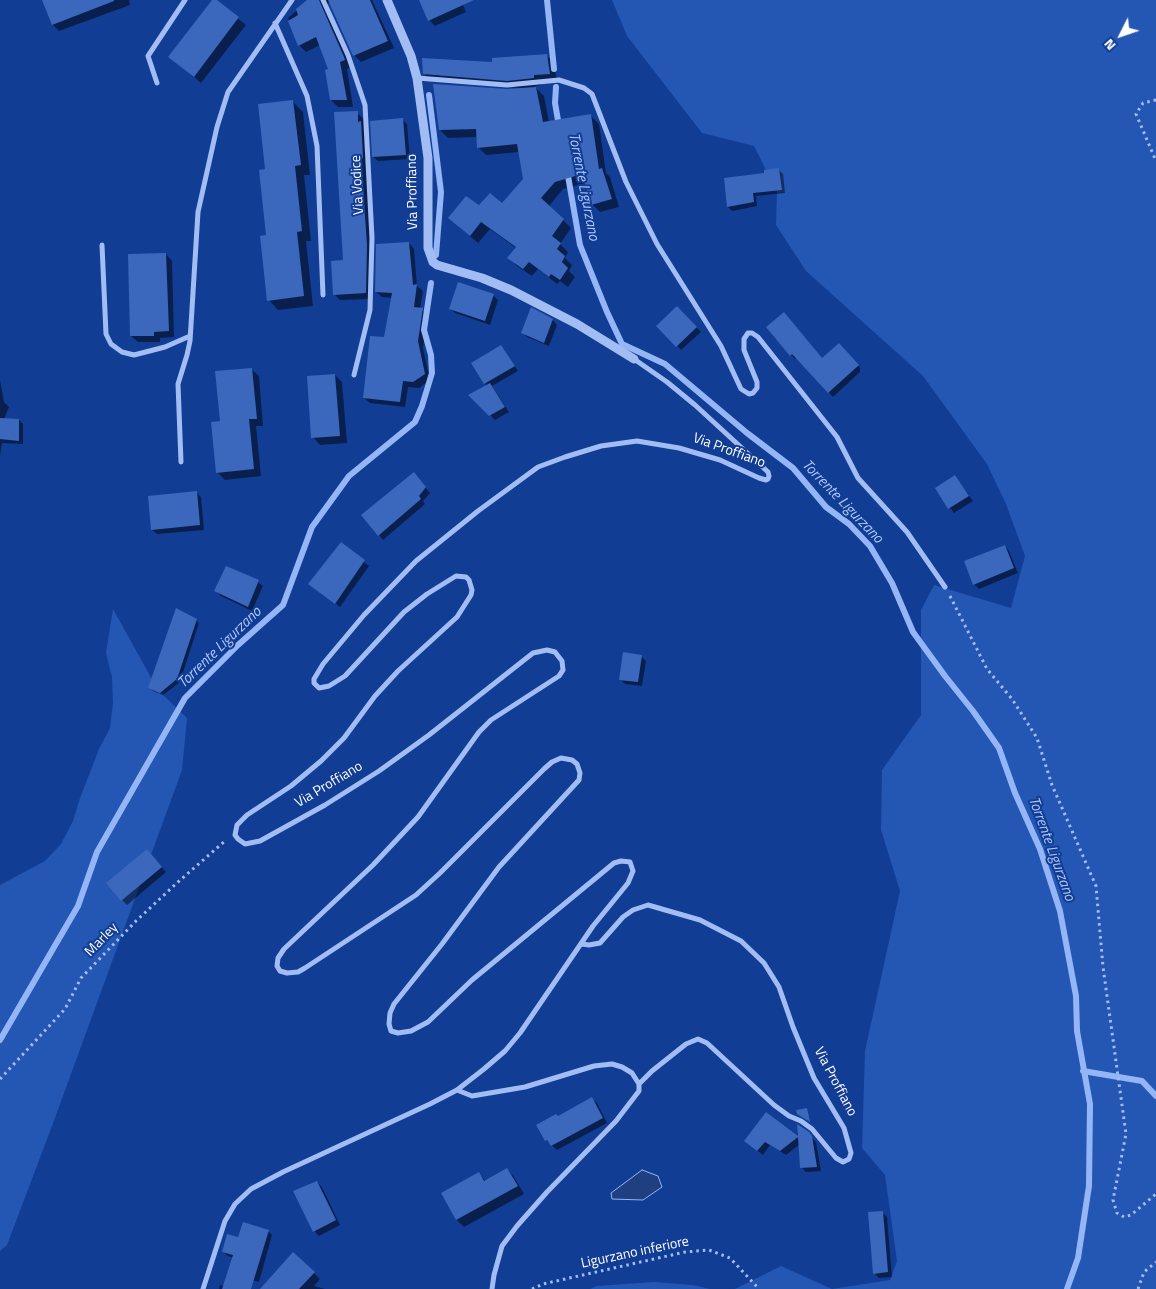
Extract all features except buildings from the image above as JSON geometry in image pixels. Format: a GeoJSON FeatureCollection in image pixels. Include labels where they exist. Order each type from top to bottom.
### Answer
{"type":"FeatureCollection","features":[{"type":"Feature","properties":{"kind":"street"},"geometry":{"type":"LineString","coordinates":[[157,83],[148,56],[185,0]]}},
{"type":"Feature","properties":{"kind":"street"},"geometry":{"type":"LineString","coordinates":[[180,462],[178,384],[187,355],[190,336],[198,212],[217,127],[228,92],[292,0]]}},
{"type":"Feature","properties":{"kind":"street","name":"Via Vodice"},"geometry":{"type":"LineString","coordinates":[[323,0],[348,55],[365,105],[372,238],[370,310],[354,375]]}},
{"type":"Feature","properties":{"kind":"street","name":"Via Proffiano"},"geometry":{"type":"LineString","coordinates":[[203,1289],[224,1221],[236,1204],[250,1190],[283,1172],[457,1090],[484,1070],[505,1051],[520,1033],[593,926],[628,883],[633,871],[630,862],[621,861],[614,863],[478,974],[428,1022],[405,1033],[394,1032],[389,1028],[390,1014],[394,1004],[442,944],[499,867],[579,780],[580,773],[577,764],[572,760],[561,758],[544,769],[416,895],[298,972],[286,973],[280,971],[277,966],[278,958],[284,949],[373,865],[418,817],[479,732],[491,720],[558,676],[563,670],[562,661],[555,652],[541,650],[533,653],[429,735],[379,771],[325,805],[268,837],[252,844],[245,844],[235,835],[235,829],[238,825],[247,815],[291,786],[321,761],[344,738],[375,696],[398,671],[457,617],[471,595],[471,584],[466,577],[456,576],[446,581],[404,612],[341,680],[322,689],[316,686],[314,679],[317,672],[364,615],[416,561],[538,467],[600,446],[637,441],[679,448],[720,460],[766,480],[769,476],[768,472],[695,405],[667,382],[634,359],[576,324],[511,290],[433,262],[428,248],[428,158],[417,78],[411,56],[387,0]]}},
{"type":"Feature","properties":{"kind":"street"},"geometry":{"type":"LineString","coordinates":[[275,23],[307,96],[317,146],[323,295]]}},
{"type":"Feature","properties":{"kind":"street"},"geometry":{"type":"LineString","coordinates":[[417,78],[507,85],[559,80],[584,88],[592,94],[626,182],[657,244],[721,346],[741,389],[749,394],[753,393],[757,388],[757,382],[744,350],[744,338],[748,333],[752,333],[758,337],[838,437],[858,478],[907,532],[945,586]]}},
{"type":"Feature","properties":{"kind":"street"},"geometry":{"type":"LineString","coordinates":[[102,245],[106,334],[111,344],[122,352],[134,355],[165,347],[190,336]]}},
{"type":"Feature","properties":{"kind":"street","name":"Via Proffiano"},"geometry":{"type":"LineString","coordinates":[[492,1289],[502,1246],[517,1226],[616,1121],[639,1092],[639,1084],[686,1044],[698,1039],[707,1043],[789,1116],[801,1121],[812,1129],[836,1158],[843,1162],[849,1159],[851,1153],[844,1128],[814,1078],[779,987],[764,963],[741,941],[700,920],[648,905],[633,910],[623,917],[600,943],[582,944]]}},
{"type":"Feature","properties":{"kind":"street"},"geometry":{"type":"LineString","coordinates":[[457,1090],[472,1096],[524,1088],[594,1066],[612,1064],[632,1073],[639,1084]]}},
{"type":"Feature","properties":{"kind":"path"},"geometry":{"type":"LineString","coordinates":[[1156,100],[1144,103],[1136,114],[1156,161]]}},
{"type":"Feature","properties":{"kind":"path"},"geometry":{"type":"LineString","coordinates":[[945,586],[987,669],[1012,700],[1037,738],[1052,786],[1096,886],[1103,968],[1126,1134],[1113,1200],[1116,1213],[1124,1216],[1132,1215],[1156,1194]]}},
{"type":"Feature","properties":{"kind":"path","name":"Marley"},"geometry":{"type":"LineString","coordinates":[[0,1079],[65,1009],[81,978],[136,921],[218,848],[235,829]]}},
{"type":"Feature","properties":{"kind":"path","name":"Ligurzano inferiore"},"geometry":{"type":"LineString","coordinates":[[532,1289],[543,1284],[685,1252],[708,1250],[730,1258],[759,1289]]}},
{"type":"Feature","properties":{"kind":"path"},"geometry":{"type":"LineString","coordinates":[[1138,1289],[1144,1272],[1156,1262]]}},
{"type":"Feature","properties":{"kind":"shaded area"},"geometry":{"type":"Polygon","coordinates":[[[612,0],[1156,0],[1156,1289],[832,1289],[890,1280],[897,1261],[885,1175],[862,1148],[865,1051],[900,891],[881,830],[882,770],[921,715],[921,610],[934,585],[1011,608],[1025,556],[1006,504],[987,464],[923,376],[806,271],[776,225],[777,192],[754,146],[702,133],[627,36],[612,0]]]}},
{"type":"Feature","properties":{"kind":"shaded area"},"geometry":{"type":"Polygon","coordinates":[[[113,609],[158,690],[187,718],[182,770],[7,1245],[0,1251],[0,885],[45,861],[61,844],[73,821],[99,749],[110,728],[113,703],[112,677],[106,653],[113,609]]]}},
{"type":"Feature","properties":{"kind":"shaded area"},"geometry":{"type":"Polygon","coordinates":[[[642,1170],[658,1176],[662,1187],[643,1200],[612,1199],[611,1193],[642,1170]]]}},
{"type":"Feature","properties":{"kind":"shaded area"},"geometry":{"type":"Polygon","coordinates":[[[781,1266],[832,1289],[735,1289],[781,1266]]]}},
{"type":"Feature","properties":{"kind":"shaded area"},"geometry":{"type":"Polygon","coordinates":[[[654,1282],[692,1285],[710,1289],[590,1289],[597,1286],[654,1282]]]}},
{"type":"Feature","properties":{"kind":"waterway","name":"Torrente Ligurzano"},"geometry":{"type":"LineString","coordinates":[[547,0],[554,69]]}},
{"type":"Feature","properties":{"kind":"waterway","name":"Torrente Ligurzano"},"geometry":{"type":"LineString","coordinates":[[556,87],[555,103],[559,126]]}},
{"type":"Feature","properties":{"kind":"waterway","name":"Torrente Ligurzano"},"geometry":{"type":"LineString","coordinates":[[429,95],[441,192],[436,255]]}},
{"type":"Feature","properties":{"kind":"waterway","name":"Torrente Ligurzano"},"geometry":{"type":"LineString","coordinates":[[567,170],[580,245],[622,344],[665,364],[747,433],[793,468],[826,507],[849,524],[870,546],[892,583],[913,632],[999,748],[1015,793],[1040,849],[1060,911],[1076,996],[1077,1031],[1090,1104],[1089,1186],[1078,1258],[1067,1289]]}},
{"type":"Feature","properties":{"kind":"waterway","name":"Torrente Ligurzano"},"geometry":{"type":"LineString","coordinates":[[0,1040],[78,906],[97,852],[185,698],[238,645],[283,605],[312,527],[349,476],[415,422],[432,373],[431,355],[424,330],[431,283]]}},
{"type":"Feature","properties":{"kind":"waterway"},"geometry":{"type":"LineString","coordinates":[[1083,1071],[1142,1081],[1156,1096]]}}]}
